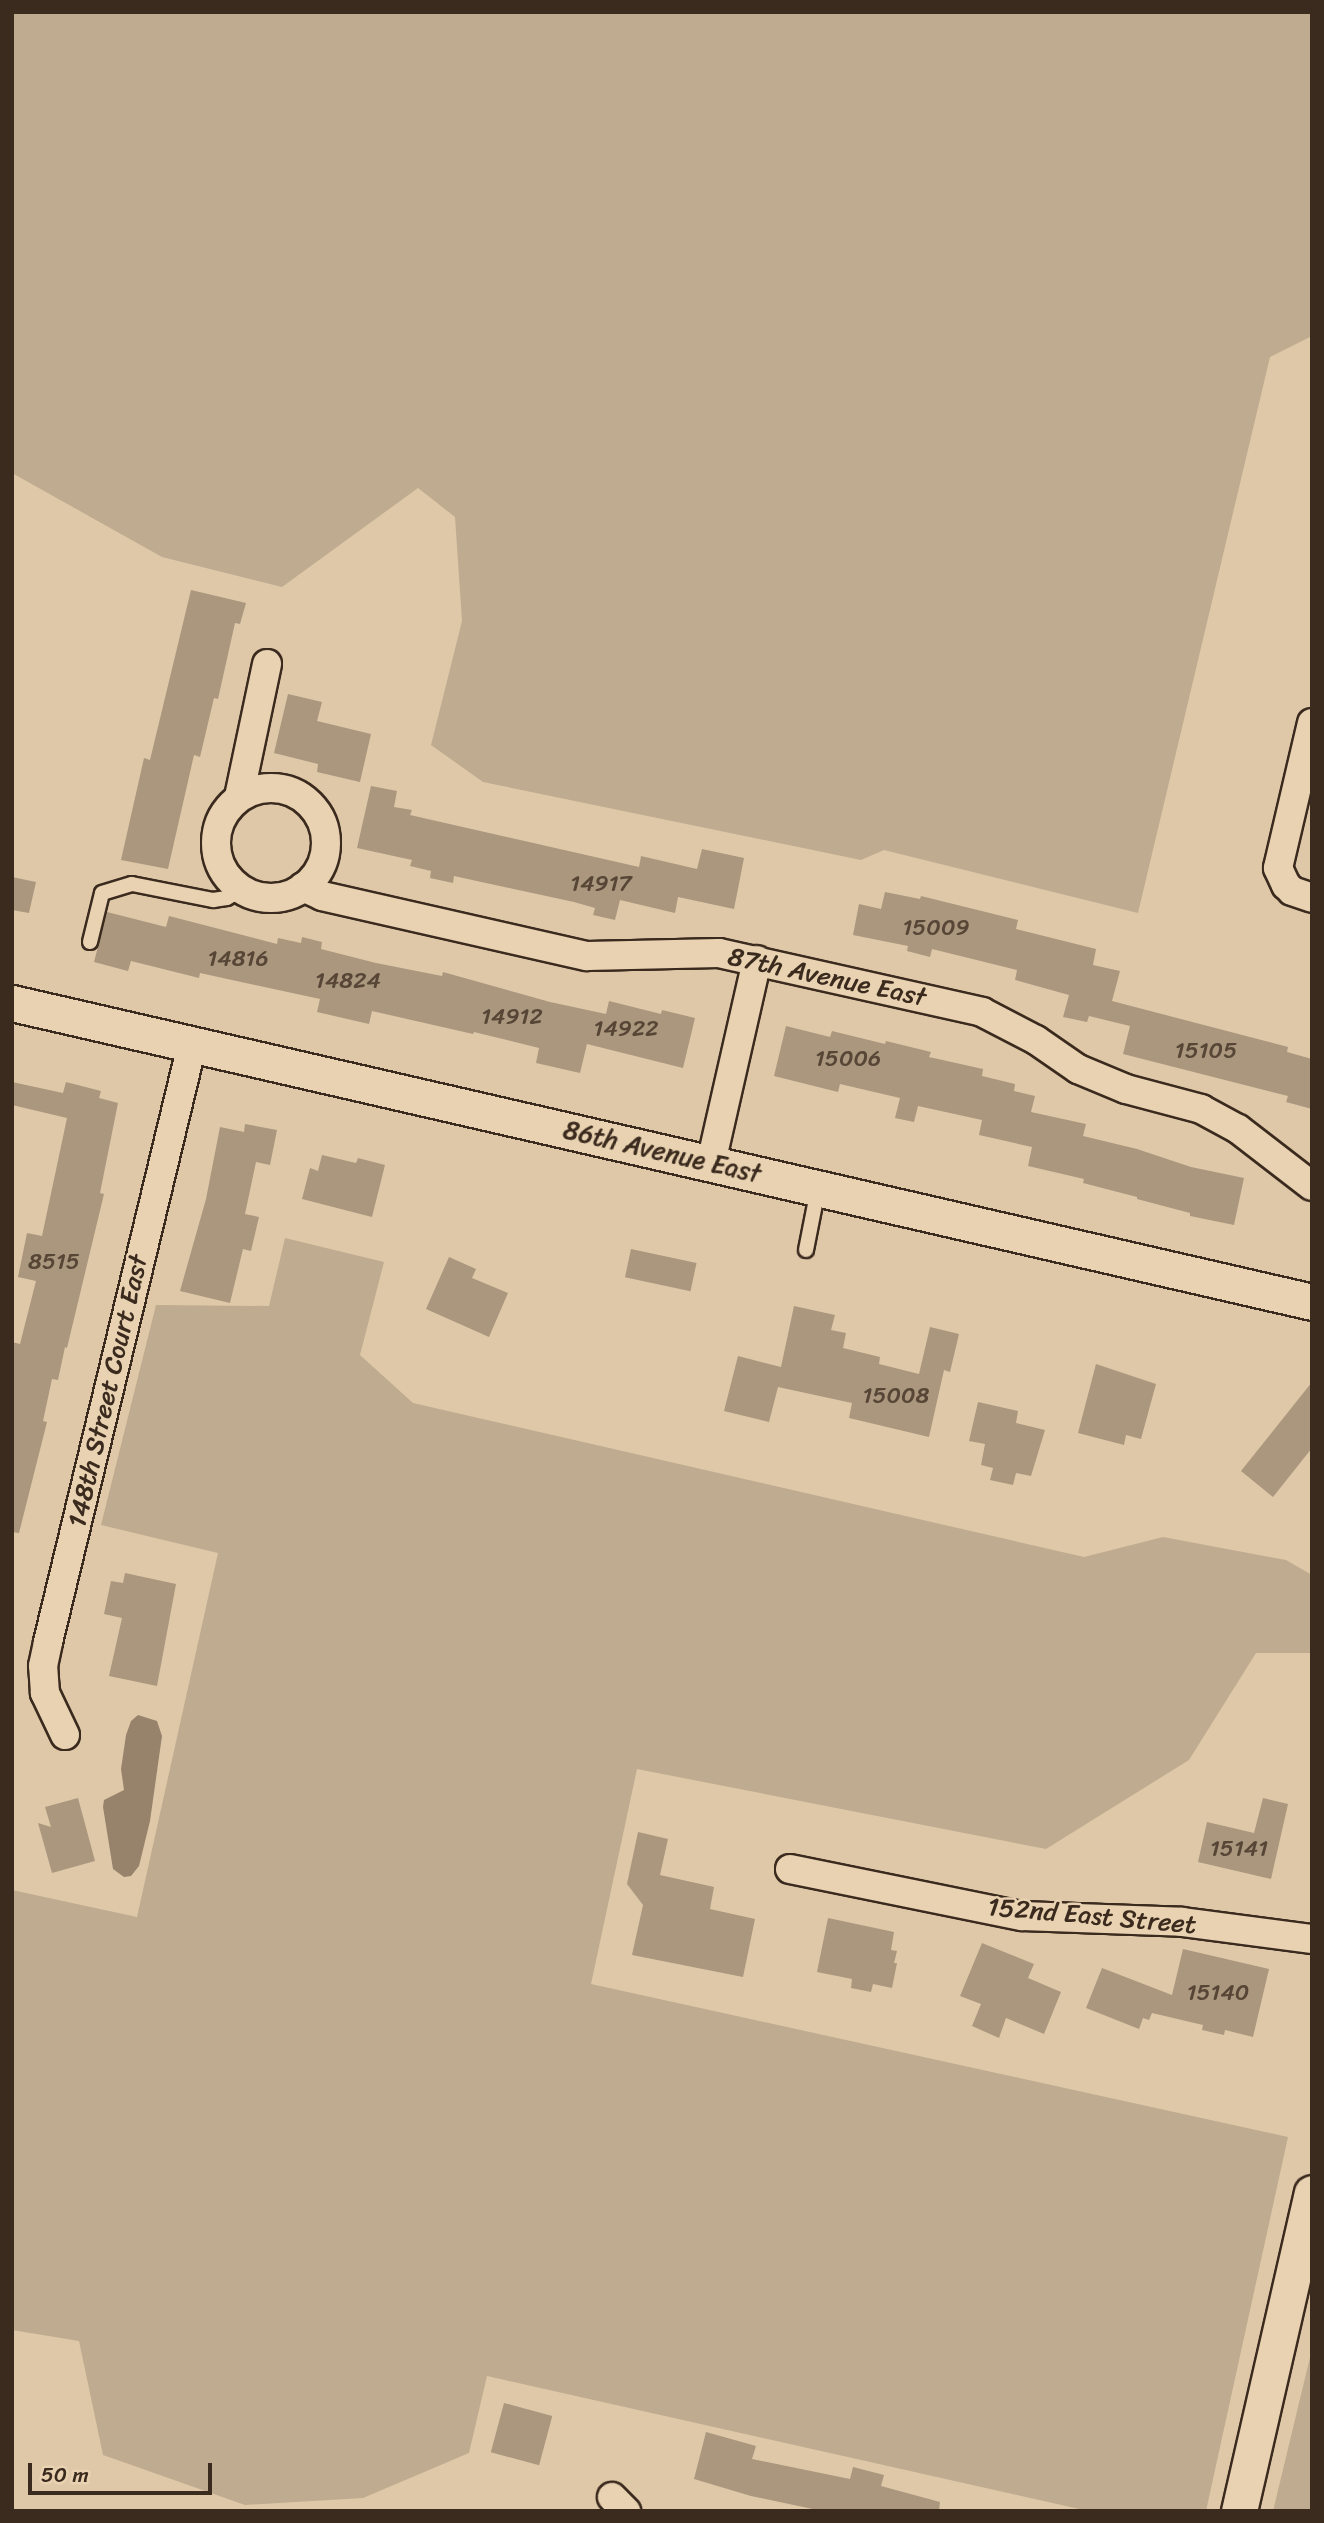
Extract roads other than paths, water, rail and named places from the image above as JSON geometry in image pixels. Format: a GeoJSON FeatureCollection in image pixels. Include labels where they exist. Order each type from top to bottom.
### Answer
{"type":"FeatureCollection","features":[{"type":"Feature","properties":{"kind":"street"},"geometry":{"type":"LineString","coordinates":[[239,797],[267,664]]}},
{"type":"Feature","properties":{"kind":"street"},"geometry":{"type":"LineString","coordinates":[[1312,723],[1278,859],[1281,877],[1286,885],[1293,891],[1312,898]]}},
{"type":"Feature","properties":{"kind":"street"},"geometry":{"type":"LineString","coordinates":[[256,789],[283,789],[308,801],[319,816],[326,833],[326,851],[320,869],[303,887],[294,894],[276,898],[258,897],[241,890],[227,878],[218,862],[215,844],[218,826],[226,810],[239,797],[256,789]]}},
{"type":"Feature","properties":{"kind":"street","name":"87th Avenue East"},"geometry":{"type":"LineString","coordinates":[[303,887],[335,899],[587,956],[604,958],[676,951],[719,953],[982,1013],[1037,1040],[1079,1069],[1126,1089],[1201,1110],[1238,1129],[1312,1186]]}},
{"type":"Feature","properties":{"kind":"street"},"geometry":{"type":"LineString","coordinates":[[712,1163],[757,960]]}},
{"type":"Feature","properties":{"kind":"street","name":"86th Avenue East"},"geometry":{"type":"LineString","coordinates":[[12,1003],[1312,1302]]}},
{"type":"Feature","properties":{"kind":"street","name":"148th Street Court East"},"geometry":{"type":"LineString","coordinates":[[65,1735],[45,1693],[46,1654],[192,1045]]}},
{"type":"Feature","properties":{"kind":"street","name":"152nd East Street"},"geometry":{"type":"LineString","coordinates":[[790,1869],[1022,1916],[1182,1922],[1312,1939]]}},
{"type":"Feature","properties":{"kind":"street"},"geometry":{"type":"LineString","coordinates":[[1239,2511],[1312,2193]]}},
{"type":"Feature","properties":{"kind":"lane"},"geometry":{"type":"LineString","coordinates":[[90,942],[102,893],[132,884],[213,900],[227,898],[241,890]]}},
{"type":"Feature","properties":{"kind":"lane"},"geometry":{"type":"LineString","coordinates":[[806,1250],[818,1187]]}}]}
